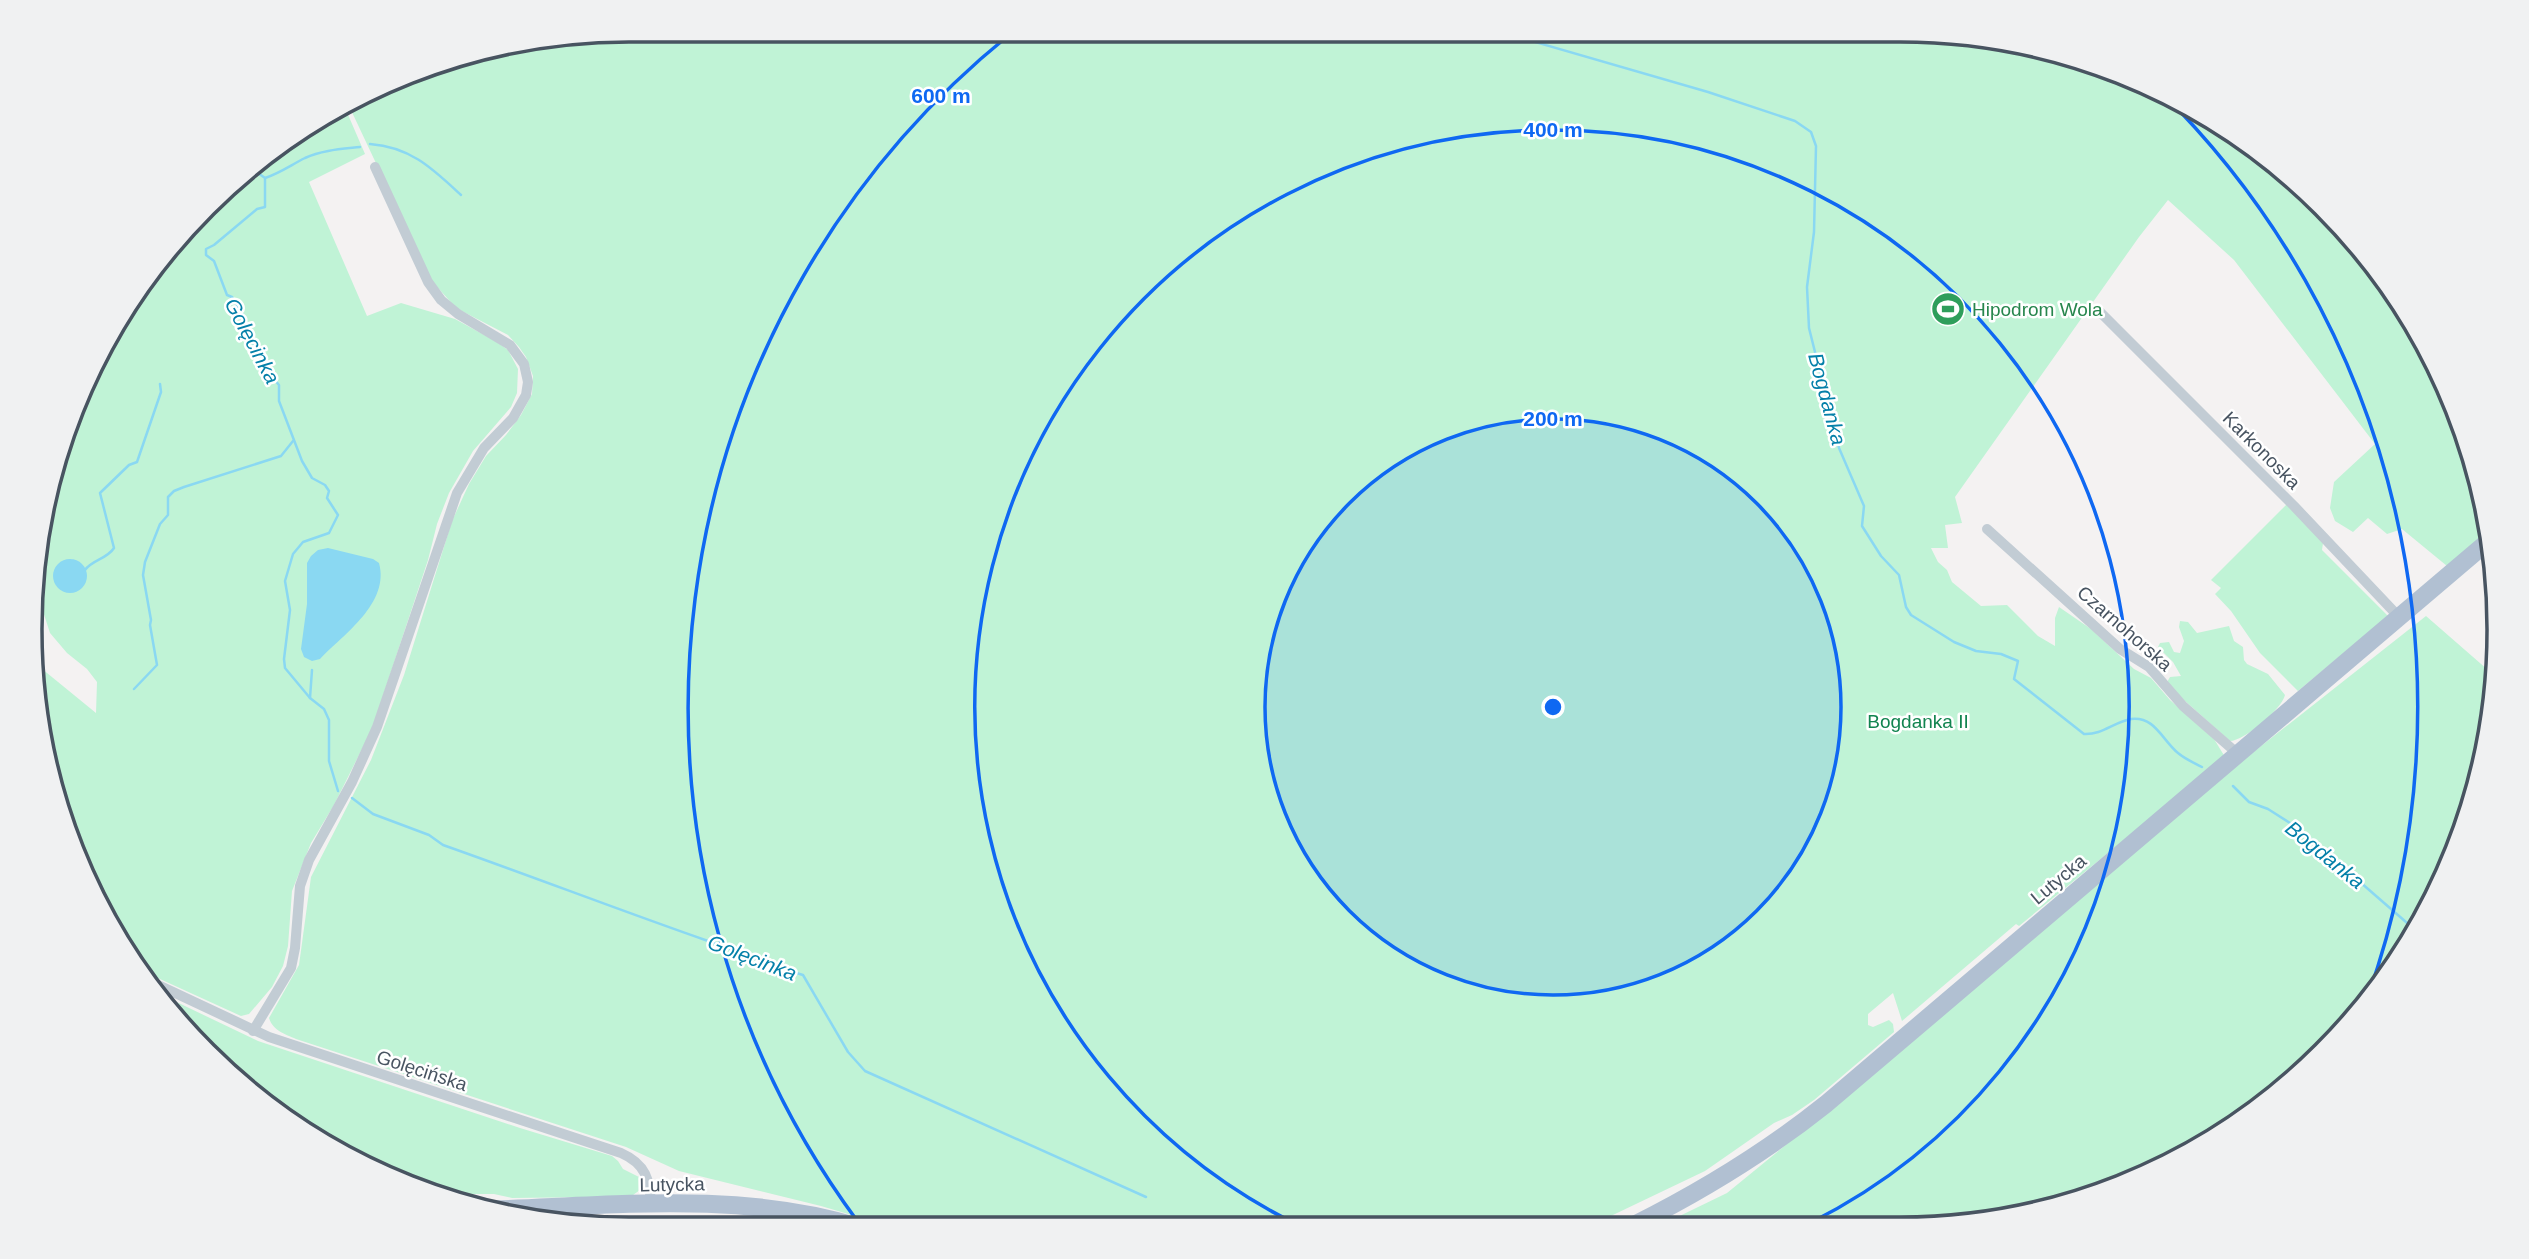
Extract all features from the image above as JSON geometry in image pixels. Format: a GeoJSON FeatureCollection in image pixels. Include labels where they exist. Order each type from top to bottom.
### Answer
{"type":"FeatureCollection","features":[{"type":"Feature","properties":{"kind":"main road","name":"Lutycka"},"geometry":{"type":"LineString","coordinates":[[1649,1217],[1726,1175],[1811,1116],[2481,547]]}},
{"type":"Feature","properties":{"kind":"main road","name":"Lutycka"},"geometry":{"type":"LineString","coordinates":[[531,1209],[732,1205],[780,1209],[815,1217]]}},
{"type":"Feature","properties":{"kind":"street"},"geometry":{"type":"LineString","coordinates":[[253,1031],[292,968],[300,886],[377,727],[457,494],[484,448],[513,418],[526,395],[528,382],[524,363],[510,345],[458,314],[441,300],[419,263],[375,167]]}},
{"type":"Feature","properties":{"kind":"street","name":"Karkonoska"},"geometry":{"type":"LineString","coordinates":[[2098,310],[2294,506],[2399,617]]}},
{"type":"Feature","properties":{"kind":"street","name":"Czarnohorska"},"geometry":{"type":"LineString","coordinates":[[1987,529],[2120,649],[2149,667],[2183,706],[2238,754]]}},
{"type":"Feature","properties":{"kind":"street","name":"Golęcińska"},"geometry":{"type":"LineString","coordinates":[[164,988],[253,1031],[621,1153],[636,1160],[645,1170],[651,1205]]}},
{"type":"Feature","properties":{"kind":"green space","name":"Bogdanka II"},"geometry":{"type":"Polygon","coordinates":[[[630,42],[1899,42],[1976,47],[2014,53],[2088,73],[2159,103],[2226,141],[2257,163],[2315,214],[2366,272],[2388,303],[2426,370],[2456,441],[2467,477],[2480,541],[2447,566],[2402,529],[2387,534],[2368,518],[2353,532],[2335,521],[2330,508],[2334,482],[2375,444],[2234,260],[2168,200],[1955,497],[1962,523],[1945,525],[1948,548],[1931,548],[1952,582],[1981,606],[2007,605],[2038,636],[2055,646],[2055,618],[2059,607],[2091,629],[2134,669],[2151,678],[2170,700],[2214,739],[2225,757],[2019,926],[2016,924],[1902,1021],[1893,993],[1868,1014],[1868,1025],[1873,1027],[1889,1020],[1893,1024],[1894,1032],[1814,1100],[1774,1123],[1705,1171],[1609,1217],[858,1217],[679,1171],[626,1147],[296,1039],[276,1029],[269,1018],[299,965],[311,877],[371,760],[404,675],[452,521],[486,456],[521,415],[532,394],[533,376],[519,347],[508,335],[456,308],[431,280],[352,112],[441,73],[515,53],[553,47],[630,42]]]}},
{"type":"Feature","properties":{"kind":"green space"},"geometry":{"type":"Polygon","coordinates":[[[348,115],[365,154],[309,182],[367,316],[401,303],[455,319],[508,350],[518,369],[517,393],[511,407],[473,451],[449,493],[372,729],[334,805],[311,843],[292,891],[288,946],[283,966],[272,987],[249,1014],[241,1016],[156,977],[103,889],[73,818],[62,782],[53,744],[43,670],[96,713],[97,682],[50,633],[43,610],[43,591],[53,515],[62,477],[87,405],[121,336],[163,272],[214,214],[272,163],[348,115]],[[71,559],[54,581],[61,590],[72,592],[79,562],[71,559]]]}},
{"type":"Feature","properties":{"kind":"green space"},"geometry":{"type":"Polygon","coordinates":[[[2287,504],[2323,543],[2322,550],[2388,616],[2298,691],[2260,653],[2231,611],[2215,594],[2221,588],[2211,580],[2287,504]]]}},
{"type":"Feature","properties":{"kind":"green space"},"geometry":{"type":"Polygon","coordinates":[[[2426,616],[2486,668],[2476,744],[2456,818],[2426,889],[2408,923],[2366,987],[2315,1045],[2257,1096],[2226,1118],[2159,1156],[2124,1172],[2088,1186],[2014,1206],[1938,1216],[1678,1217],[1727,1193],[1875,1072],[2227,773],[2426,616]]]}},
{"type":"Feature","properties":{"kind":"green space"},"geometry":{"type":"Polygon","coordinates":[[[2180,621],[2188,622],[2197,633],[2229,626],[2234,641],[2243,647],[2247,664],[2268,674],[2285,695],[2270,716],[2244,736],[2230,741],[2166,684],[2170,677],[2181,676],[2173,662],[2158,647],[2160,643],[2169,642],[2174,652],[2180,653],[2184,641],[2179,627],[2180,621]]]}},
{"type":"Feature","properties":{"kind":"green space"},"geometry":{"type":"Polygon","coordinates":[[[175,1001],[258,1041],[612,1156],[623,1169],[639,1177],[640,1190],[633,1195],[598,1197],[512,1198],[494,1194],[467,1194],[441,1186],[370,1156],[336,1138],[272,1096],[242,1071],[214,1045],[175,1001]]]}},
{"type":"Feature","properties":{"kind":"water"},"geometry":{"type":"Polygon","coordinates":[[[328,548],[373,559],[379,563],[381,578],[378,591],[363,617],[320,659],[312,661],[304,657],[301,649],[307,604],[307,563],[318,550],[328,548]]]}},
{"type":"Feature","properties":{"kind":"water"},"geometry":{"type":"Polygon","coordinates":[[[70,559],[82,564],[87,576],[82,588],[70,593],[58,588],[53,576],[58,564],[70,559]]]}},
{"type":"Feature","properties":{"kind":"waterway","name":"Bogdanka"},"geometry":{"type":"LineString","coordinates":[[1535,42],[1708,92],[1795,121],[1811,132],[1816,146],[1814,232],[1807,287],[1809,328],[1839,448],[1864,506],[1862,526],[1881,556],[1899,575],[1906,607],[1911,615],[1954,642],[1976,651],[2001,654],[2018,661],[2014,679],[2084,734],[2131,719],[2139,719],[2158,730],[2181,755],[2202,767]]}},
{"type":"Feature","properties":{"kind":"waterway"},"geometry":{"type":"LineString","coordinates":[[370,144],[398,150],[420,161],[461,195]]}},
{"type":"Feature","properties":{"kind":"waterway"},"geometry":{"type":"LineString","coordinates":[[265,178],[312,155],[360,147]]}},
{"type":"Feature","properties":{"kind":"waterway","name":"Golęcinka"},"geometry":{"type":"LineString","coordinates":[[259,174],[265,178],[265,207],[257,209],[206,249],[206,255],[214,261],[227,295],[232,297],[243,315],[267,371],[279,385],[279,401],[302,461],[312,478],[325,485],[329,491],[327,498],[338,515],[329,533],[303,542],[293,554],[285,581],[290,610],[284,659],[285,668],[310,698],[324,709],[329,720],[329,761],[338,791]]}},
{"type":"Feature","properties":{"kind":"waterway"},"geometry":{"type":"LineString","coordinates":[[85,570],[114,548],[100,493],[129,465],[137,462],[161,392],[160,384]]}},
{"type":"Feature","properties":{"kind":"waterway"},"geometry":{"type":"LineString","coordinates":[[134,689],[157,665],[143,575],[145,562],[160,524],[168,515],[168,497],[184,487],[281,456],[293,441]]}},
{"type":"Feature","properties":{"kind":"waterway"},"geometry":{"type":"LineString","coordinates":[[310,698],[312,670]]}},
{"type":"Feature","properties":{"kind":"waterway","name":"Bogdanka"},"geometry":{"type":"LineString","coordinates":[[2233,786],[2249,802],[2268,809],[2298,828],[2408,924]]}},
{"type":"Feature","properties":{"kind":"waterway","name":"Golęcinka"},"geometry":{"type":"LineString","coordinates":[[352,798],[373,814],[429,835],[443,845],[803,975],[848,1052],[865,1071],[1146,1197]]}},
{"type":"Feature","properties":{"kind":"place","name":"Hipodrom Wola"},"geometry":{"type":"Point","coordinates":[1948,309]}}]}
